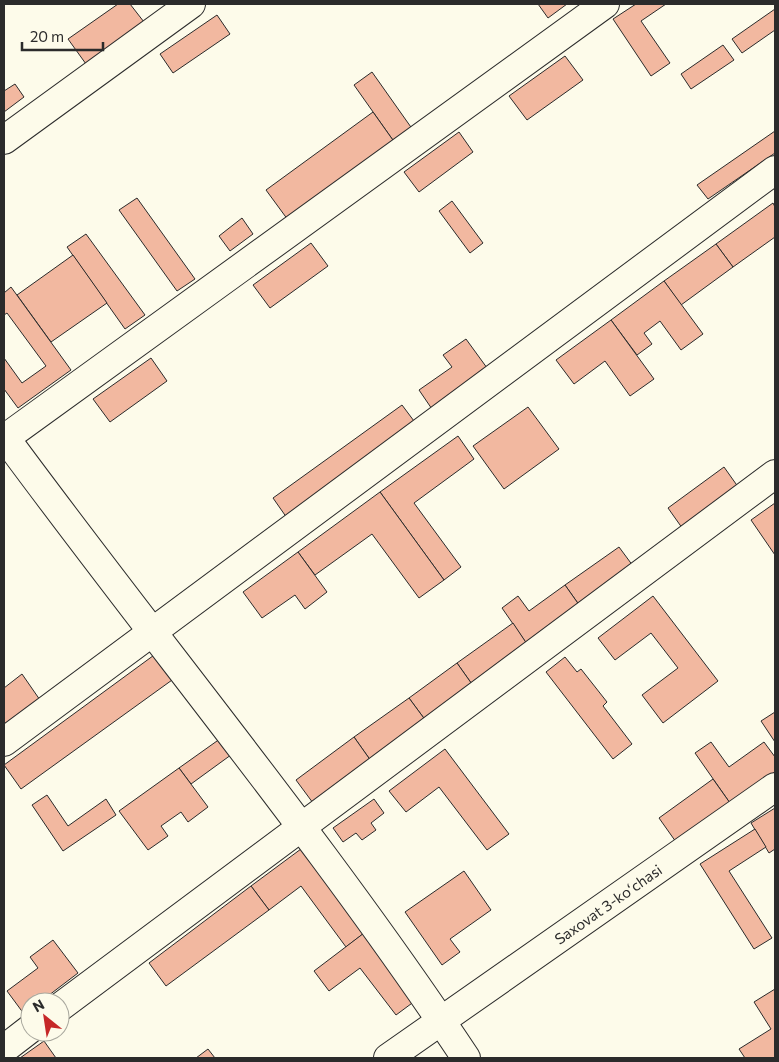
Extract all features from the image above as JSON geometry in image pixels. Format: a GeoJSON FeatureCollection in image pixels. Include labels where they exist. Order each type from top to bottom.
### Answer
{"type":"FeatureCollection","features":[{"type":"Feature","properties":{"kind":"street"},"geometry":{"type":"LineString","coordinates":[[4,140],[191,4]]}},
{"type":"Feature","properties":{"kind":"street"},"geometry":{"type":"LineString","coordinates":[[466,1058],[441,1020],[302,826],[4,438],[606,4]]}},
{"type":"Feature","properties":{"kind":"street"},"geometry":{"type":"LineString","coordinates":[[4,742],[775,170]]}},
{"type":"Feature","properties":{"kind":"street"},"geometry":{"type":"LineString","coordinates":[[70,1000],[775,474]]}},
{"type":"Feature","properties":{"kind":"street","name":"Saxovat 3-koʻchasi"},"geometry":{"type":"LineString","coordinates":[[388,1058],[775,787]]}},
{"type":"Feature","properties":{"kind":"street"},"geometry":{"type":"LineString","coordinates":[[4,1049],[20,1037]]}},
{"type":"Feature","properties":{"kind":"building"},"geometry":{"type":"Polygon","coordinates":[[[118,4],[130,4],[144,22],[86,64],[68,39],[118,4]]]}},
{"type":"Feature","properties":{"kind":"building"},"geometry":{"type":"Polygon","coordinates":[[[538,4],[567,4],[548,18],[538,4]]]}},
{"type":"Feature","properties":{"kind":"building"},"geometry":{"type":"Polygon","coordinates":[[[636,4],[666,4],[641,21],[670,63],[651,76],[613,19],[636,4]]]}},
{"type":"Feature","properties":{"kind":"building"},"geometry":{"type":"Polygon","coordinates":[[[775,9],[775,30],[742,53],[732,39],[775,9]]]}},
{"type":"Feature","properties":{"kind":"building"},"geometry":{"type":"Polygon","coordinates":[[[217,15],[230,34],[173,73],[160,54],[217,15]]]}},
{"type":"Feature","properties":{"kind":"building"},"geometry":{"type":"Polygon","coordinates":[[[723,45],[734,60],[691,89],[681,74],[723,45]]]}},
{"type":"Feature","properties":{"kind":"building"},"geometry":{"type":"Polygon","coordinates":[[[565,56],[583,80],[527,120],[509,96],[565,56]]]}},
{"type":"Feature","properties":{"kind":"building"},"geometry":{"type":"Polygon","coordinates":[[[372,72],[413,130],[395,143],[354,85],[372,72]]]}},
{"type":"Feature","properties":{"kind":"building"},"geometry":{"type":"Polygon","coordinates":[[[15,84],[24,97],[4,112],[4,91],[15,84]]]}},
{"type":"Feature","properties":{"kind":"building"},"geometry":{"type":"Polygon","coordinates":[[[373,112],[395,143],[288,220],[266,190],[373,112]]]}},
{"type":"Feature","properties":{"kind":"building"},"geometry":{"type":"Polygon","coordinates":[[[775,131],[775,153],[708,199],[697,185],[775,131]]]}},
{"type":"Feature","properties":{"kind":"building"},"geometry":{"type":"Polygon","coordinates":[[[459,132],[473,152],[419,192],[404,172],[459,132]]]}},
{"type":"Feature","properties":{"kind":"building"},"geometry":{"type":"Polygon","coordinates":[[[137,198],[195,279],[177,291],[119,210],[137,198]]]}},
{"type":"Feature","properties":{"kind":"building"},"geometry":{"type":"Polygon","coordinates":[[[452,201],[483,243],[470,253],[439,211],[452,201]]]}},
{"type":"Feature","properties":{"kind":"building"},"geometry":{"type":"Polygon","coordinates":[[[773,203],[775,207],[775,237],[733,267],[716,244],[773,203]]]}},
{"type":"Feature","properties":{"kind":"building"},"geometry":{"type":"Polygon","coordinates":[[[242,218],[253,234],[230,251],[219,236],[242,218]]]}},
{"type":"Feature","properties":{"kind":"building"},"geometry":{"type":"Polygon","coordinates":[[[86,234],[145,315],[125,329],[67,247],[86,234]]]}},
{"type":"Feature","properties":{"kind":"building"},"geometry":{"type":"Polygon","coordinates":[[[311,243],[328,266],[270,308],[253,285],[311,243]]]}},
{"type":"Feature","properties":{"kind":"building"},"geometry":{"type":"Polygon","coordinates":[[[716,244],[733,267],[681,305],[664,281],[716,244]]]}},
{"type":"Feature","properties":{"kind":"building"},"geometry":{"type":"Polygon","coordinates":[[[73,255],[107,303],[51,342],[17,295],[73,255]]]}},
{"type":"Feature","properties":{"kind":"building"},"geometry":{"type":"Polygon","coordinates":[[[664,281],[703,334],[681,350],[660,321],[644,333],[652,344],[637,355],[611,320],[664,281]]]}},
{"type":"Feature","properties":{"kind":"building"},"geometry":{"type":"Polygon","coordinates":[[[11,287],[71,370],[18,408],[4,389],[4,358],[22,383],[46,366],[7,313],[4,315],[4,293],[11,287]]]}},
{"type":"Feature","properties":{"kind":"building"},"geometry":{"type":"Polygon","coordinates":[[[611,320],[654,379],[630,396],[605,361],[574,384],[556,360],[611,320]]]}},
{"type":"Feature","properties":{"kind":"building"},"geometry":{"type":"Polygon","coordinates":[[[466,339],[490,372],[434,412],[419,390],[452,367],[443,355],[466,339]]]}},
{"type":"Feature","properties":{"kind":"building"},"geometry":{"type":"Polygon","coordinates":[[[151,358],[167,381],[110,422],[93,399],[151,358]]]}},
{"type":"Feature","properties":{"kind":"building"},"geometry":{"type":"Polygon","coordinates":[[[402,405],[417,425],[287,518],[273,498],[402,405]]]}},
{"type":"Feature","properties":{"kind":"building"},"geometry":{"type":"Polygon","coordinates":[[[528,407],[559,449],[504,489],[473,446],[528,407]]]}},
{"type":"Feature","properties":{"kind":"building"},"geometry":{"type":"Polygon","coordinates":[[[458,436],[474,459],[414,503],[461,567],[444,580],[380,492],[458,436]]]}},
{"type":"Feature","properties":{"kind":"building"},"geometry":{"type":"Polygon","coordinates":[[[724,467],[741,491],[685,532],[668,508],[724,467]]]}},
{"type":"Feature","properties":{"kind":"building"},"geometry":{"type":"Polygon","coordinates":[[[380,492],[444,580],[419,598],[372,534],[315,575],[298,552],[380,492]]]}},
{"type":"Feature","properties":{"kind":"building"},"geometry":{"type":"Polygon","coordinates":[[[775,503],[775,555],[751,520],[775,503]]]}},
{"type":"Feature","properties":{"kind":"building"},"geometry":{"type":"Polygon","coordinates":[[[619,547],[636,570],[582,609],[565,585],[619,547]]]}},
{"type":"Feature","properties":{"kind":"building"},"geometry":{"type":"Polygon","coordinates":[[[298,552],[327,592],[305,609],[295,595],[262,618],[243,592],[298,552]]]}},
{"type":"Feature","properties":{"kind":"building"},"geometry":{"type":"Polygon","coordinates":[[[565,585],[582,609],[529,647],[502,608],[518,596],[529,611],[565,585]]]}},
{"type":"Feature","properties":{"kind":"building"},"geometry":{"type":"Polygon","coordinates":[[[653,596],[718,681],[663,723],[642,695],[678,668],[651,633],[615,660],[598,638],[653,596]]]}},
{"type":"Feature","properties":{"kind":"building"},"geometry":{"type":"Polygon","coordinates":[[[513,623],[529,647],[474,687],[457,663],[513,623]]]}},
{"type":"Feature","properties":{"kind":"building"},"geometry":{"type":"Polygon","coordinates":[[[161,650],[179,675],[21,789],[4,765],[161,650]]]}},
{"type":"Feature","properties":{"kind":"building"},"geometry":{"type":"Polygon","coordinates":[[[565,657],[577,672],[581,669],[607,702],[603,706],[632,744],[613,759],[546,672],[565,657]]]}},
{"type":"Feature","properties":{"kind":"building"},"geometry":{"type":"Polygon","coordinates":[[[457,663],[474,687],[426,721],[409,698],[457,663]]]}},
{"type":"Feature","properties":{"kind":"building"},"geometry":{"type":"Polygon","coordinates":[[[22,674],[40,700],[4,726],[4,688],[22,674]]]}},
{"type":"Feature","properties":{"kind":"building"},"geometry":{"type":"Polygon","coordinates":[[[409,698],[426,721],[371,761],[354,737],[409,698]]]}},
{"type":"Feature","properties":{"kind":"building"},"geometry":{"type":"Polygon","coordinates":[[[775,712],[775,742],[761,721],[775,712]]]}},
{"type":"Feature","properties":{"kind":"building"},"geometry":{"type":"Polygon","coordinates":[[[224,736],[235,752],[191,784],[179,768],[224,736]]]}},
{"type":"Feature","properties":{"kind":"building"},"geometry":{"type":"Polygon","coordinates":[[[354,737],[371,761],[313,803],[296,780],[354,737]]]}},
{"type":"Feature","properties":{"kind":"building"},"geometry":{"type":"Polygon","coordinates":[[[711,742],[729,767],[764,742],[775,757],[775,772],[730,803],[695,753],[711,742]]]}},
{"type":"Feature","properties":{"kind":"building"},"geometry":{"type":"Polygon","coordinates":[[[445,749],[509,834],[487,850],[439,787],[406,812],[389,791],[445,749]]]}},
{"type":"Feature","properties":{"kind":"building"},"geometry":{"type":"Polygon","coordinates":[[[179,768],[208,807],[188,822],[181,812],[161,826],[168,836],[148,850],[119,811],[179,768]]]}},
{"type":"Feature","properties":{"kind":"building"},"geometry":{"type":"Polygon","coordinates":[[[713,779],[730,803],[676,842],[659,818],[713,779]]]}},
{"type":"Feature","properties":{"kind":"building"},"geometry":{"type":"Polygon","coordinates":[[[47,795],[68,826],[106,799],[116,815],[63,851],[32,805],[47,795]]]}},
{"type":"Feature","properties":{"kind":"building"},"geometry":{"type":"Polygon","coordinates":[[[374,799],[384,813],[371,823],[376,830],[362,840],[356,833],[343,842],[333,828],[374,799]]]}},
{"type":"Feature","properties":{"kind":"building"},"geometry":{"type":"Polygon","coordinates":[[[775,808],[775,849],[769,853],[751,823],[775,808]]]}},
{"type":"Feature","properties":{"kind":"building"},"geometry":{"type":"Polygon","coordinates":[[[755,829],[766,847],[729,871],[772,938],[754,949],[700,864],[755,829]]]}},
{"type":"Feature","properties":{"kind":"building"},"geometry":{"type":"Polygon","coordinates":[[[305,846],[368,930],[346,947],[301,886],[269,910],[251,886],[305,846]]]}},
{"type":"Feature","properties":{"kind":"building"},"geometry":{"type":"Polygon","coordinates":[[[464,871],[491,910],[450,939],[460,952],[442,965],[405,912],[464,871]]]}},
{"type":"Feature","properties":{"kind":"building"},"geometry":{"type":"Polygon","coordinates":[[[251,886],[269,910],[166,986],[149,963],[251,886]]]}},
{"type":"Feature","properties":{"kind":"building"},"geometry":{"type":"Polygon","coordinates":[[[368,930],[419,998],[396,1015],[360,968],[329,991],[314,971],[368,930]]]}},
{"type":"Feature","properties":{"kind":"building"},"geometry":{"type":"Polygon","coordinates":[[[53,940],[78,973],[53,992],[20,992],[20,1009],[7,991],[38,968],[30,957],[53,940]]]}},
{"type":"Feature","properties":{"kind":"building"},"geometry":{"type":"Polygon","coordinates":[[[775,989],[775,1058],[745,1058],[739,1049],[771,1029],[754,1002],[775,989]]]}},
{"type":"Feature","properties":{"kind":"building"},"geometry":{"type":"Polygon","coordinates":[[[45,1042],[56,1058],[20,1058],[45,1042]]]}},
{"type":"Feature","properties":{"kind":"building"},"geometry":{"type":"Polygon","coordinates":[[[208,1049],[215,1058],[196,1058],[208,1049]]]}}]}
